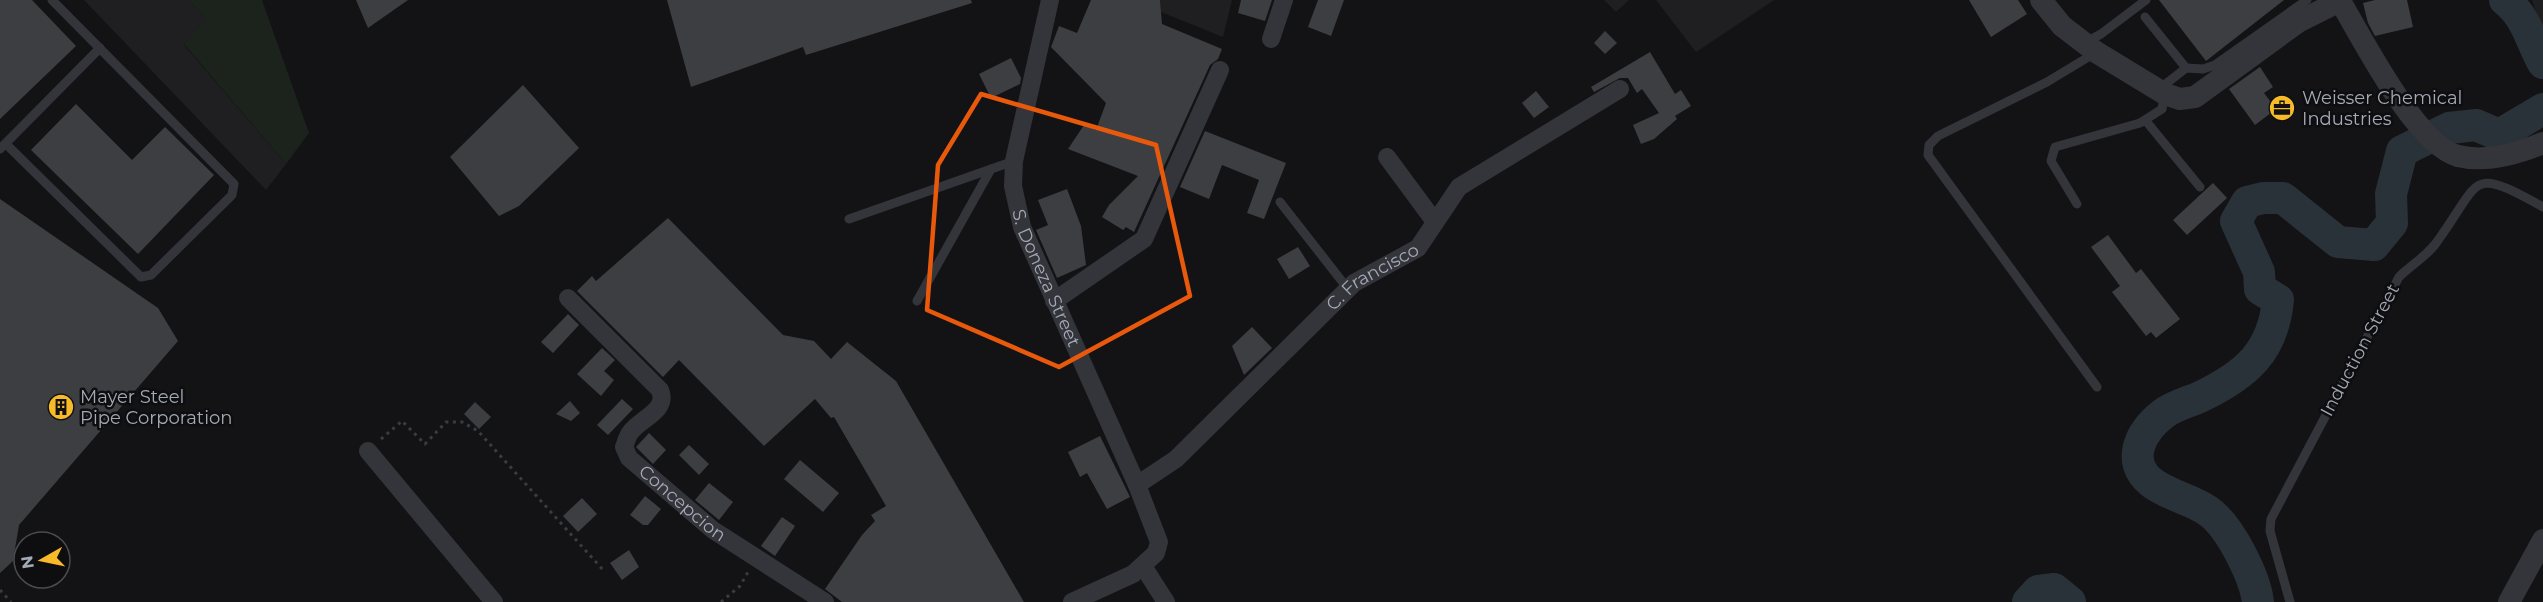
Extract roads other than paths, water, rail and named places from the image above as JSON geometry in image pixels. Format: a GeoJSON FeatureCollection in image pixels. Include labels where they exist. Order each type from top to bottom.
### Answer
{"type":"FeatureCollection","features":[{"type":"Feature","properties":{"kind":"street","name":"S. Doneza Street"},"geometry":{"type":"LineString","coordinates":[[1050,0],[1014,161],[1013,186],[1022,227],[1137,485],[1159,542],[1156,553],[1143,566]]}},
{"type":"Feature","properties":{"kind":"street"},"geometry":{"type":"LineString","coordinates":[[1271,39],[1284,0]]}},
{"type":"Feature","properties":{"kind":"street"},"geometry":{"type":"LineString","coordinates":[[2041,0],[2062,26],[2090,48],[2161,92],[2180,99],[2195,97],[2298,22],[2341,0],[2398,101],[2442,148],[2458,156],[2499,158],[2543,143]]}},
{"type":"Feature","properties":{"kind":"street"},"geometry":{"type":"LineString","coordinates":[[1054,301],[1144,239],[1220,70]]}},
{"type":"Feature","properties":{"kind":"street","name":"C. Francisco"},"geometry":{"type":"LineString","coordinates":[[1137,485],[1176,459],[1348,289],[1418,248],[1446,202],[1465,183],[1620,89]]}},
{"type":"Feature","properties":{"kind":"street"},"geometry":{"type":"LineString","coordinates":[[1387,157],[1435,222]]}},
{"type":"Feature","properties":{"kind":"street","name":"Concepcion"},"geometry":{"type":"LineString","coordinates":[[568,298],[660,390],[663,397],[661,405],[630,433],[624,447],[629,458],[713,530],[825,602]]}},
{"type":"Feature","properties":{"kind":"street"},"geometry":{"type":"LineString","coordinates":[[368,451],[494,602]]}},
{"type":"Feature","properties":{"kind":"street"},"geometry":{"type":"LineString","coordinates":[[2509,602],[2543,540]]}},
{"type":"Feature","properties":{"kind":"street"},"geometry":{"type":"LineString","coordinates":[[1072,602],[1133,574],[1143,566],[1166,602]]}},
{"type":"Feature","properties":{"kind":"lane"},"geometry":{"type":"LineString","coordinates":[[52,0],[100,48],[234,184],[232,195],[151,276],[141,277],[3,146],[100,48]]}},
{"type":"Feature","properties":{"kind":"lane"},"geometry":{"type":"LineString","coordinates":[[2097,387],[1929,155],[1929,145],[1938,136],[2047,82],[2090,48],[2101,34],[2146,0]]}},
{"type":"Feature","properties":{"kind":"lane"},"geometry":{"type":"LineString","coordinates":[[2077,204],[2051,161],[2055,147],[2146,121],[2162,109],[2161,92],[2186,68],[2202,69],[2215,65],[2307,0]]}},
{"type":"Feature","properties":{"kind":"lane"},"geometry":{"type":"LineString","coordinates":[[2145,17],[2186,68]]}},
{"type":"Feature","properties":{"kind":"lane"},"geometry":{"type":"LineString","coordinates":[[2146,121],[2200,187]]}},
{"type":"Feature","properties":{"kind":"lane"},"geometry":{"type":"LineString","coordinates":[[849,219],[1014,161]]}},
{"type":"Feature","properties":{"kind":"lane"},"geometry":{"type":"LineString","coordinates":[[917,301],[991,169]]}},
{"type":"Feature","properties":{"kind":"lane","name":"Induction Street"},"geometry":{"type":"LineString","coordinates":[[2290,602],[2270,531],[2271,519],[2400,277],[2430,250],[2468,193],[2479,185],[2491,182],[2503,185],[2543,207]]}},
{"type":"Feature","properties":{"kind":"lane"},"geometry":{"type":"LineString","coordinates":[[1280,202],[1348,289]]}},
{"type":"Feature","properties":{"kind":"waterway"},"geometry":{"type":"LineString","coordinates":[[2505,0],[2519,14],[2543,63]]}},
{"type":"Feature","properties":{"kind":"waterway"},"geometry":{"type":"LineString","coordinates":[[2258,602],[2247,566],[2225,528],[2208,511],[2151,482],[2143,474],[2138,456],[2143,437],[2155,421],[2176,406],[2200,397],[2231,380],[2254,360],[2270,334],[2278,300],[2260,289],[2259,272],[2236,221],[2247,202],[2263,198],[2283,198],[2338,242],[2374,245],[2392,223],[2391,194],[2402,151],[2449,128],[2476,125],[2499,135],[2543,109]]}},
{"type":"Feature","properties":{"kind":"waterway"},"geometry":{"type":"LineString","coordinates":[[2028,602],[2038,591],[2054,589],[2070,602]]}},
{"type":"Feature","properties":{"kind":"place","name":"Weisser Chemical Industries"},"geometry":{"type":"Point","coordinates":[2282,108]}},
{"type":"Feature","properties":{"kind":"place","name":"Mayer Steel Pipe Corporation"},"geometry":{"type":"Point","coordinates":[61,407]}}]}
